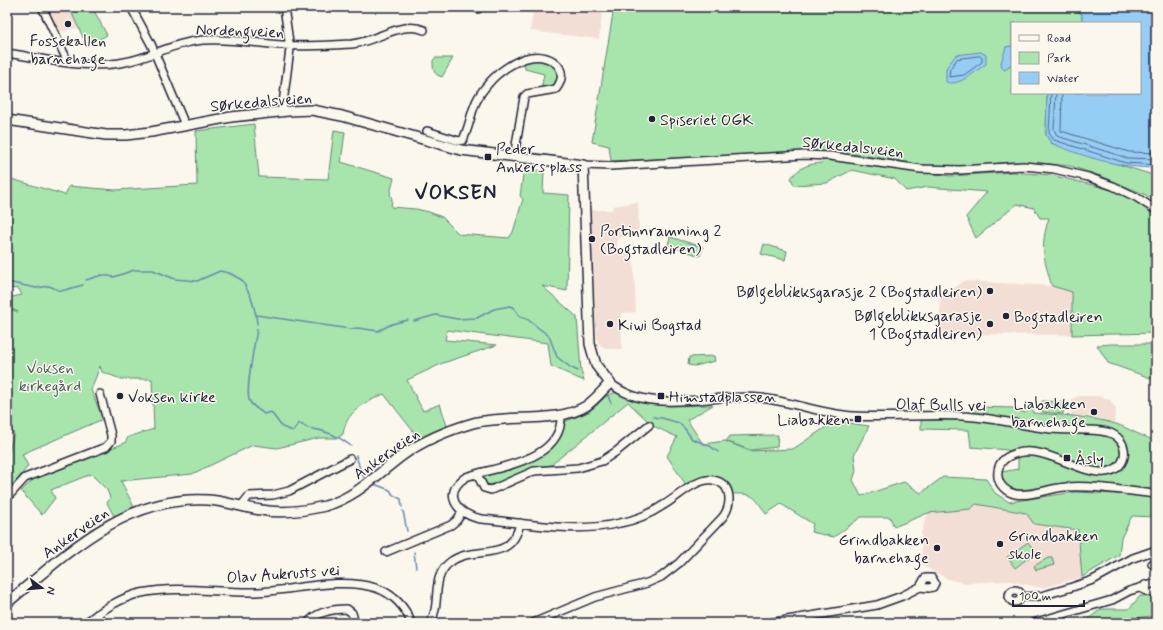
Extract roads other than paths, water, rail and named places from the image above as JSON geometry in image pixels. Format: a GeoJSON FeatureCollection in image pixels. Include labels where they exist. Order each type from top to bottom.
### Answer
{"type":"FeatureCollection","features":[{"type":"Feature","properties":{"kind":"main road","name":"Sørkedalsveien"},"geometry":{"type":"LineString","coordinates":[[7,120],[112,135],[145,133],[225,117],[306,110],[329,113],[456,148],[514,157],[583,164]]}},
{"type":"Feature","properties":{"kind":"main road"},"geometry":{"type":"LineString","coordinates":[[583,164],[590,344],[596,364],[610,383]]}},
{"type":"Feature","properties":{"kind":"main road","name":"Ankerveien"},"geometry":{"type":"LineString","coordinates":[[7,603],[88,536],[127,515],[150,508],[191,500],[216,501],[267,511],[285,512],[325,506],[358,492],[406,454],[447,432],[489,420],[561,415],[576,411],[587,406],[610,383]]}},
{"type":"Feature","properties":{"kind":"street"},"geometry":{"type":"LineString","coordinates":[[42,7],[68,62]]}},
{"type":"Feature","properties":{"kind":"street"},"geometry":{"type":"LineString","coordinates":[[131,7],[155,52],[185,125]]}},
{"type":"Feature","properties":{"kind":"street"},"geometry":{"type":"LineString","coordinates":[[282,111],[290,45],[284,7]]}},
{"type":"Feature","properties":{"kind":"street","name":"Nordengveien"},"geometry":{"type":"LineString","coordinates":[[7,53],[97,65],[120,63],[184,43],[206,40],[314,46],[357,43],[408,27],[424,30]]}},
{"type":"Feature","properties":{"kind":"street"},"geometry":{"type":"LineString","coordinates":[[427,131],[458,141],[463,140],[475,101],[494,77],[508,66],[531,57],[552,60],[560,68],[562,74],[560,83],[556,89],[527,94],[524,97],[514,157]]}},
{"type":"Feature","properties":{"kind":"street","name":"Sørkedalsveien"},"geometry":{"type":"LineString","coordinates":[[583,164],[610,166],[804,155],[830,156],[931,169],[1040,167],[1067,171],[1099,181],[1129,193],[1156,210]]}},
{"type":"Feature","properties":{"kind":"street","name":"Olaf Bulls vei"},"geometry":{"type":"LineString","coordinates":[[610,383],[624,391],[643,398],[674,401],[746,397],[772,400],[848,416],[977,417],[1050,429],[1105,432],[1118,437],[1124,448],[1125,457],[1117,469],[1108,472],[1097,472],[1056,458],[1027,452],[1008,457],[1000,464],[998,470],[998,480],[1007,491],[1017,494],[1071,487],[1156,494]]}},
{"type":"Feature","properties":{"kind":"street"},"geometry":{"type":"LineString","coordinates":[[7,498],[25,478],[106,447],[111,441],[111,435],[100,394]]}},
{"type":"Feature","properties":{"kind":"street"},"geometry":{"type":"LineString","coordinates":[[533,623],[595,597],[647,583],[666,574],[725,515],[729,506],[730,497],[721,483],[707,480],[699,483],[655,511],[619,524],[578,528],[476,518],[462,512],[456,505],[454,499],[456,488],[463,480],[477,474],[533,457],[543,451],[557,436],[560,427],[561,415]]}},
{"type":"Feature","properties":{"kind":"street"},"geometry":{"type":"LineString","coordinates":[[477,474],[484,488],[491,490],[534,471],[587,466],[611,456],[649,425]]}},
{"type":"Feature","properties":{"kind":"street","name":"Ankerveien"},"geometry":{"type":"LineString","coordinates":[[242,506],[249,496],[273,495],[289,491],[350,459]]}},
{"type":"Feature","properties":{"kind":"street"},"geometry":{"type":"LineString","coordinates":[[386,552],[452,525],[458,520],[462,512]]}},
{"type":"Feature","properties":{"kind":"street"},"geometry":{"type":"LineString","coordinates":[[430,623],[436,607],[438,582],[447,565],[458,558],[494,552],[506,547],[515,537],[520,523]]}},
{"type":"Feature","properties":{"kind":"street"},"geometry":{"type":"LineString","coordinates":[[1021,597],[1041,596],[1093,580],[1133,558],[1156,550]]}},
{"type":"Feature","properties":{"kind":"street","name":"Olav Aukrusts vei"},"geometry":{"type":"LineString","coordinates":[[85,623],[119,600],[152,591],[254,592],[350,583],[371,586],[389,594],[403,608],[411,623]]}},
{"type":"Feature","properties":{"kind":"street"},"geometry":{"type":"LineString","coordinates":[[1033,623],[1112,600],[1129,591],[1145,585],[1156,583]]}},
{"type":"Feature","properties":{"kind":"street"},"geometry":{"type":"LineString","coordinates":[[1145,585],[1142,589],[1146,592],[1156,592]]}},
{"type":"Feature","properties":{"kind":"street"},"geometry":{"type":"LineString","coordinates":[[769,623],[878,606],[920,587]]}},
{"type":"Feature","properties":{"kind":"street"},"geometry":{"type":"LineString","coordinates":[[308,623],[318,615],[336,609],[347,609],[352,613],[354,620],[352,623]]}},
{"type":"Feature","properties":{"kind":"street"},"geometry":{"type":"LineString","coordinates":[[97,614],[104,623]]}},
{"type":"Feature","properties":{"kind":"water"},"geometry":{"type":"Polygon","coordinates":[[[1067,7],[1156,7],[1156,168],[1143,168],[1102,161],[1051,143],[1046,135],[1047,94],[1141,94],[1141,22],[1082,22],[1082,14],[1072,8],[1067,7]]]}},
{"type":"Feature","properties":{"kind":"water"},"geometry":{"type":"Polygon","coordinates":[[[1011,46],[1011,64],[1005,70],[1002,68],[1001,63],[1006,47],[1011,46]]]}},
{"type":"Feature","properties":{"kind":"water"},"geometry":{"type":"Polygon","coordinates":[[[981,52],[986,55],[986,64],[962,80],[951,83],[946,82],[946,68],[956,55],[981,52]]]}},
{"type":"Feature","properties":{"kind":"waterway"},"geometry":{"type":"LineString","coordinates":[[86,280],[102,275],[114,277],[134,270],[153,270],[175,279],[197,281],[220,271],[229,273],[242,280],[251,297],[256,315],[350,329],[358,328],[378,331],[392,324],[408,320]]}},
{"type":"Feature","properties":{"kind":"waterway"},"geometry":{"type":"LineString","coordinates":[[7,282],[36,288],[49,286],[61,291],[83,285]]}},
{"type":"Feature","properties":{"kind":"waterway"},"geometry":{"type":"LineString","coordinates":[[414,321],[436,315],[457,319],[477,318],[494,309],[510,306],[514,308],[520,317],[527,319],[549,336],[557,357],[578,371]]}},
{"type":"Feature","properties":{"kind":"waterway"},"geometry":{"type":"LineString","coordinates":[[256,315],[257,324]]}},
{"type":"Feature","properties":{"kind":"waterway"},"geometry":{"type":"LineString","coordinates":[[257,329],[248,389],[248,397],[251,404],[264,414],[271,412],[282,427],[293,431],[299,423],[308,428],[331,434],[351,446]]}},
{"type":"Feature","properties":{"kind":"waterway"},"geometry":{"type":"LineString","coordinates":[[608,396],[611,403]]}},
{"type":"Feature","properties":{"kind":"waterway"},"geometry":{"type":"LineString","coordinates":[[653,417],[679,423],[692,439],[710,446],[718,452]]}},
{"type":"Feature","properties":{"kind":"waterway"},"geometry":{"type":"LineString","coordinates":[[356,455],[361,473],[364,477]]}},
{"type":"Feature","properties":{"kind":"waterway"},"geometry":{"type":"LineString","coordinates":[[374,484],[390,490],[393,495],[401,499],[402,507]]}},
{"type":"Feature","properties":{"kind":"waterway"},"geometry":{"type":"LineString","coordinates":[[403,511],[407,531]]}},
{"type":"Feature","properties":{"kind":"waterway"},"geometry":{"type":"LineString","coordinates":[[414,552],[416,568]]}},
{"type":"Feature","properties":{"kind":"place","name":"Fossekallen barnehage"},"geometry":{"type":"Point","coordinates":[68,24]}},
{"type":"Feature","properties":{"kind":"place","name":"Spiseriet OGK"},"geometry":{"type":"Point","coordinates":[652,119]}},
{"type":"Feature","properties":{"kind":"place","name":"Peder Ankers plass"},"geometry":{"type":"Point","coordinates":[488,157]}},
{"type":"Feature","properties":{"kind":"place","name":"Portinnramning 2 (Bogstadleiren)"},"geometry":{"type":"Point","coordinates":[592,239]}},
{"type":"Feature","properties":{"kind":"place","name":"Bølgeblikksgarasje 2 (Bogstadleiren)"},"geometry":{"type":"Point","coordinates":[990,291]}},
{"type":"Feature","properties":{"kind":"place","name":"Bogstadleiren"},"geometry":{"type":"Point","coordinates":[1006,316]}},
{"type":"Feature","properties":{"kind":"place","name":"Kiwi Bogstad"},"geometry":{"type":"Point","coordinates":[610,324]}},
{"type":"Feature","properties":{"kind":"place","name":"Bølgeblikksgarasje 1 (Bogstadleiren)"},"geometry":{"type":"Point","coordinates":[990,324]}},
{"type":"Feature","properties":{"kind":"place","name":"Voksen kirke"},"geometry":{"type":"Point","coordinates":[120,396]}},
{"type":"Feature","properties":{"kind":"place","name":"Himstadplassen"},"geometry":{"type":"Point","coordinates":[661,396]}},
{"type":"Feature","properties":{"kind":"place","name":"Liabakken barnehage"},"geometry":{"type":"Point","coordinates":[1094,412]}},
{"type":"Feature","properties":{"kind":"place","name":"Liabakken"},"geometry":{"type":"Point","coordinates":[858,419]}},
{"type":"Feature","properties":{"kind":"place","name":"Åsly"},"geometry":{"type":"Point","coordinates":[1067,458]}},
{"type":"Feature","properties":{"kind":"place","name":"Grindbakken skole"},"geometry":{"type":"Point","coordinates":[1000,544]}},
{"type":"Feature","properties":{"kind":"place","name":"Grindbakken barnehage"},"geometry":{"type":"Point","coordinates":[937,548]}},
{"type":"Feature","properties":{"kind":"district","name":"VOKSEN"},"geometry":{"type":"Point","coordinates":[456,192]}},
{"type":"Feature","properties":{"kind":"park label","name":"Voksen kirkegård"},"geometry":{"type":"Point","coordinates":[50,376]}}]}
